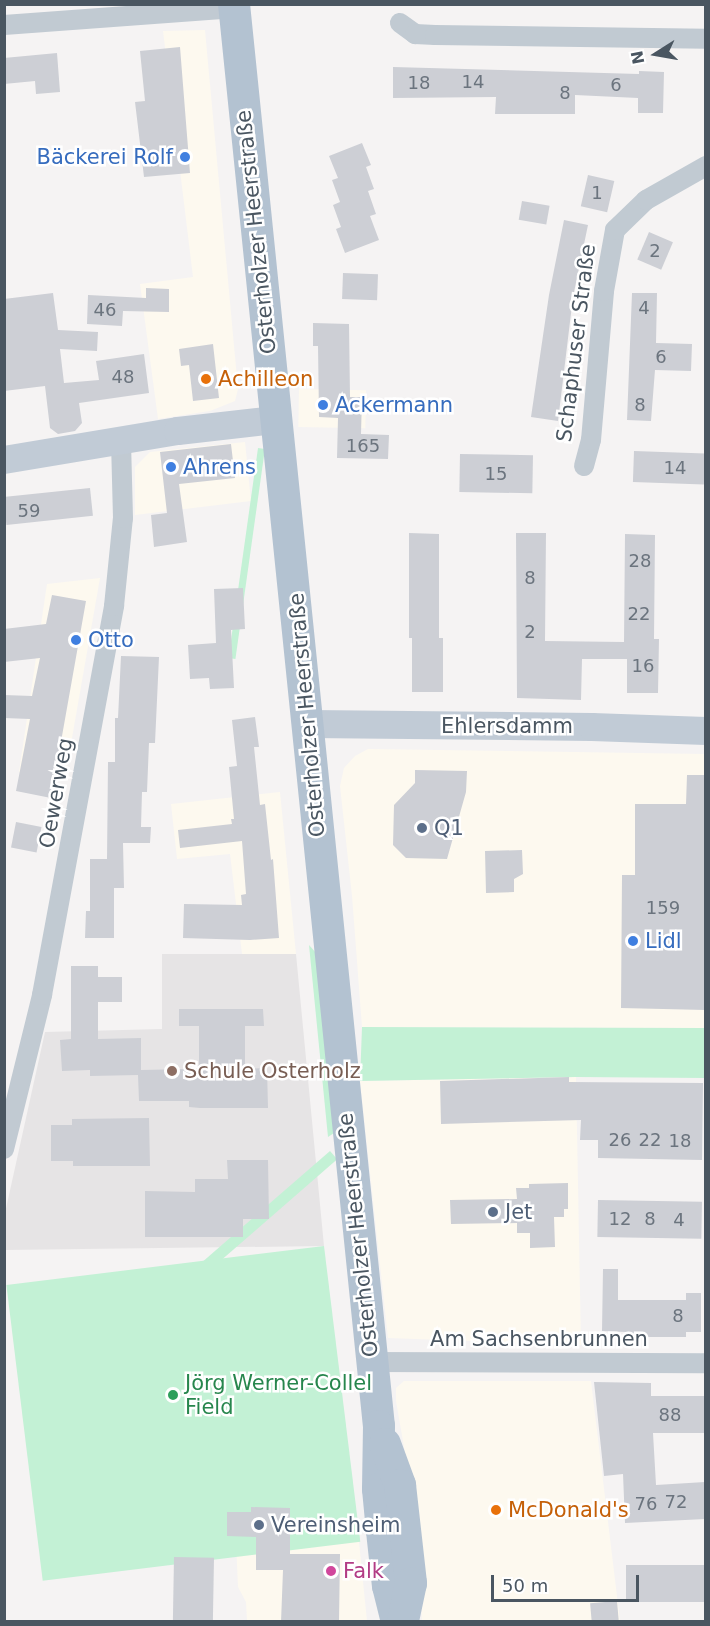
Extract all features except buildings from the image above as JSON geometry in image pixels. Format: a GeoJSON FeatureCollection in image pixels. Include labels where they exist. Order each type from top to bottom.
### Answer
{"type":"FeatureCollection","features":[{"type":"Feature","properties":{"kind":"main road","name":"Osterholzer Heerstraße"},"geometry":{"type":"LineString","coordinates":[[234,6],[275,420],[309,724],[338,1048],[379,1426],[378,1489],[388,1586],[397,1622]]}},
{"type":"Feature","properties":{"kind":"main road","name":"Osterholzer Heerstraße"},"geometry":{"type":"LineString","coordinates":[[379,1426],[400,1485],[411,1583],[403,1622]]}},
{"type":"Feature","properties":{"kind":"street"},"geometry":{"type":"LineString","coordinates":[[4,25],[234,6]]}},
{"type":"Feature","properties":{"kind":"street"},"geometry":{"type":"LineString","coordinates":[[400,23],[415,34],[705,39]]}},
{"type":"Feature","properties":{"kind":"street","name":"Schaphuser Straße"},"geometry":{"type":"LineString","coordinates":[[584,466],[591,440],[604,291],[615,230],[646,200],[705,166]]}},
{"type":"Feature","properties":{"kind":"street"},"geometry":{"type":"LineString","coordinates":[[4,460],[275,420]]}},
{"type":"Feature","properties":{"kind":"street","name":"Oewerweg"},"geometry":{"type":"LineString","coordinates":[[4,1149],[44,984],[114,606],[123,518],[121,441]]}},
{"type":"Feature","properties":{"kind":"street","name":"Ehlersdamm"},"geometry":{"type":"LineString","coordinates":[[309,724],[705,731]]}},
{"type":"Feature","properties":{"kind":"street","name":"Am Sachsenbrunnen"},"geometry":{"type":"LineString","coordinates":[[372,1362],[705,1363]]}},
{"type":"Feature","properties":{"kind":"shaded area"},"geometry":{"type":"Polygon","coordinates":[[[205,30],[238,389],[235,401],[210,411],[158,419],[140,284],[193,277],[163,31],[205,30]]]}},
{"type":"Feature","properties":{"kind":"shaded area"},"geometry":{"type":"Polygon","coordinates":[[[299,389],[366,390],[365,428],[298,427],[299,389]]]}},
{"type":"Feature","properties":{"kind":"shaded area"},"geometry":{"type":"Polygon","coordinates":[[[245,442],[251,501],[135,515],[135,467],[150,452],[245,442]]]}},
{"type":"Feature","properties":{"kind":"shaded area"},"geometry":{"type":"Polygon","coordinates":[[[100,578],[65,778],[19,772],[47,584],[100,578]]]}},
{"type":"Feature","properties":{"kind":"shaded area"},"geometry":{"type":"Polygon","coordinates":[[[368,749],[705,754],[705,1028],[362,1027],[352,896],[340,786],[344,768],[355,756],[368,749]]]}},
{"type":"Feature","properties":{"kind":"shaded area"},"geometry":{"type":"Polygon","coordinates":[[[280,792],[296,954],[242,954],[230,854],[177,859],[171,804],[280,792]]]}},
{"type":"Feature","properties":{"kind":"shaded area","name":"Schule Osterholz"},"geometry":{"type":"Polygon","coordinates":[[[162,954],[296,954],[324,1246],[5,1250],[5,1213],[45,1032],[162,1029],[162,954]]]}},
{"type":"Feature","properties":{"kind":"shaded area"},"geometry":{"type":"Polygon","coordinates":[[[576,1077],[581,1345],[388,1338],[360,1081],[576,1077]]]}},
{"type":"Feature","properties":{"kind":"shaded area"},"geometry":{"type":"Polygon","coordinates":[[[404,1381],[591,1381],[620,1621],[422,1621],[417,1522],[396,1401],[396,1388],[404,1381]]]}},
{"type":"Feature","properties":{"kind":"shaded area"},"geometry":{"type":"Polygon","coordinates":[[[236,1542],[359,1542],[367,1621],[247,1621],[246,1602],[238,1587],[236,1542]]]}},
{"type":"Feature","properties":{"kind":"green space"},"geometry":{"type":"Polygon","coordinates":[[[258,448],[265,449],[235,659],[228,658],[258,448]]]}},
{"type":"Feature","properties":{"kind":"green space"},"geometry":{"type":"Polygon","coordinates":[[[309,945],[317,954],[334,1133],[328,1137],[309,945]]]}},
{"type":"Feature","properties":{"kind":"green space"},"geometry":{"type":"Polygon","coordinates":[[[362,1027],[705,1028],[705,1078],[576,1077],[360,1081],[362,1027]]]}},
{"type":"Feature","properties":{"kind":"green space"},"geometry":{"type":"Polygon","coordinates":[[[330,1151],[337,1159],[83,1380],[76,1372],[330,1151]]]}},
{"type":"Feature","properties":{"kind":"green space","name":"Jörg Werner-Collel Field"},"geometry":{"type":"Polygon","coordinates":[[[324,1246],[360,1542],[43,1581],[6,1285],[324,1246]]]}},
{"type":"Feature","properties":{"kind":"place","name":"Bäckerei Rolf"},"geometry":{"type":"Point","coordinates":[185,157]}},
{"type":"Feature","properties":{"kind":"place","name":"Achilleon"},"geometry":{"type":"Point","coordinates":[206,379]}},
{"type":"Feature","properties":{"kind":"place","name":"Ackermann"},"geometry":{"type":"Point","coordinates":[323,405]}},
{"type":"Feature","properties":{"kind":"place","name":"Ahrens"},"geometry":{"type":"Point","coordinates":[171,467]}},
{"type":"Feature","properties":{"kind":"place","name":"Otto"},"geometry":{"type":"Point","coordinates":[76,640]}},
{"type":"Feature","properties":{"kind":"place","name":"Q1"},"geometry":{"type":"Point","coordinates":[422,828]}},
{"type":"Feature","properties":{"kind":"place","name":"Lidl"},"geometry":{"type":"Point","coordinates":[633,941]}},
{"type":"Feature","properties":{"kind":"place","name":"Schule Osterholz"},"geometry":{"type":"Point","coordinates":[172,1071]}},
{"type":"Feature","properties":{"kind":"place","name":"Jet"},"geometry":{"type":"Point","coordinates":[493,1212]}},
{"type":"Feature","properties":{"kind":"place","name":"Jörg Werner-Collel Field"},"geometry":{"type":"Point","coordinates":[173,1395]}},
{"type":"Feature","properties":{"kind":"place","name":"McDonald's"},"geometry":{"type":"Point","coordinates":[496,1510]}},
{"type":"Feature","properties":{"kind":"place","name":"Vereinsheim"},"geometry":{"type":"Point","coordinates":[259,1525]}},
{"type":"Feature","properties":{"kind":"place","name":"Falk"},"geometry":{"type":"Point","coordinates":[331,1571]}}]}
